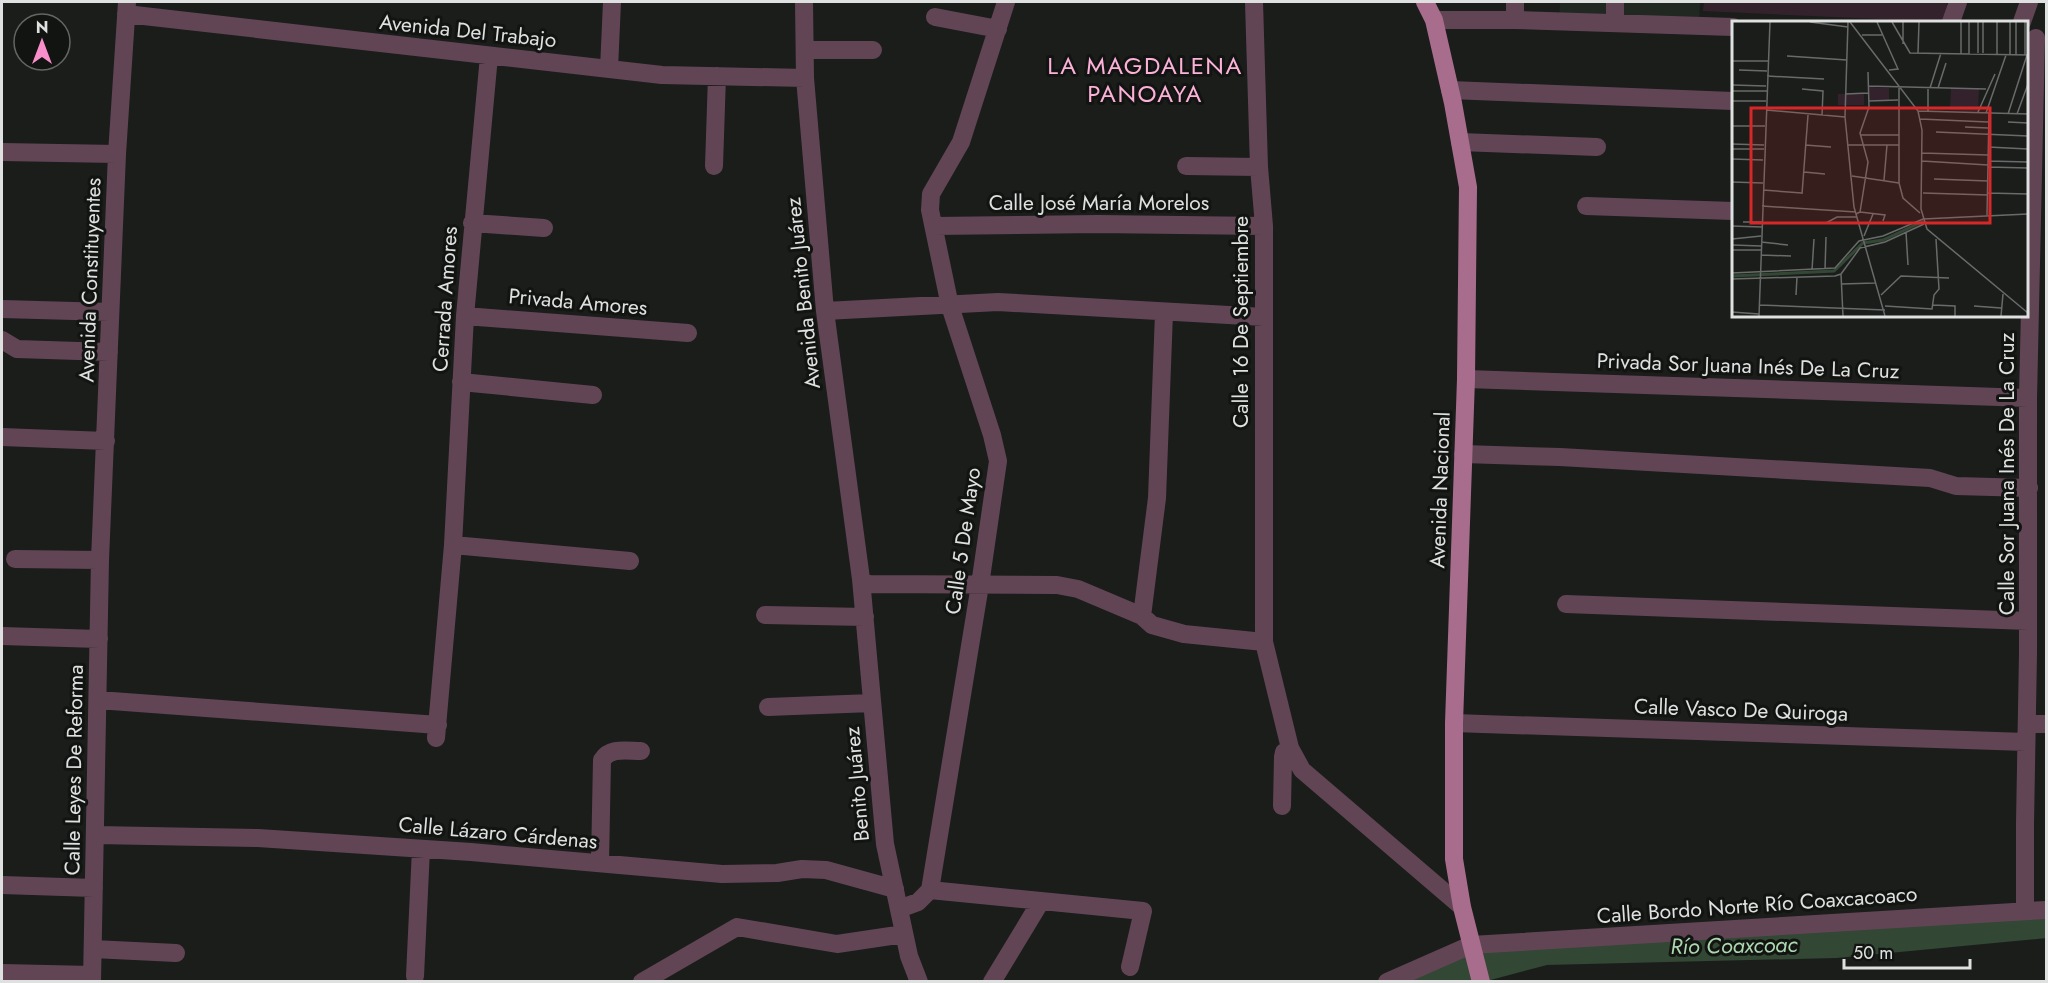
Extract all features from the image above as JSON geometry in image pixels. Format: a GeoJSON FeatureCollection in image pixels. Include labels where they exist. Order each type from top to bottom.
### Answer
{"type":"FeatureCollection","features":[{"type":"Feature","properties":{"kind":"main road","name":"Avenida Nacional"},"geometry":{"type":"LineString","coordinates":[[1425,2],[1434,20],[1468,187],[1466,379],[1454,723],[1454,859],[1461,907],[1480,981]]}},
{"type":"Feature","properties":{"kind":"street"},"geometry":{"type":"LineString","coordinates":[[609,69],[612,2]]}},
{"type":"Feature","properties":{"kind":"street","name":"Avenida Benito Juárez"},"geometry":{"type":"LineString","coordinates":[[804,2],[805,78],[825,311],[861,579]]}},
{"type":"Feature","properties":{"kind":"street","name":"Calle 5 De Mayo"},"geometry":{"type":"LineString","coordinates":[[930,890],[998,461],[992,435],[950,306],[930,210],[931,194],[962,142],[1006,2]]}},
{"type":"Feature","properties":{"kind":"street","name":"Calle 16 De Septiembre"},"geometry":{"type":"LineString","coordinates":[[1254,2],[1259,167],[1264,226],[1264,642],[1290,748]]}},
{"type":"Feature","properties":{"kind":"street"},"geometry":{"type":"LineString","coordinates":[[1515,2],[1515,20]]}},
{"type":"Feature","properties":{"kind":"street"},"geometry":{"type":"LineString","coordinates":[[1615,2],[1615,23]]}},
{"type":"Feature","properties":{"kind":"street"},"geometry":{"type":"LineString","coordinates":[[1951,21],[1958,2]]}},
{"type":"Feature","properties":{"kind":"street"},"geometry":{"type":"LineString","coordinates":[[2022,21],[2029,2]]}},
{"type":"Feature","properties":{"kind":"street","name":"Avenida Del Trabajo"},"geometry":{"type":"LineString","coordinates":[[127,8],[489,56],[662,75],[805,78]]}},
{"type":"Feature","properties":{"kind":"street","name":"Avenida Constituyentes"},"geometry":{"type":"LineString","coordinates":[[100,560],[117,154],[127,8]]}},
{"type":"Feature","properties":{"kind":"street"},"geometry":{"type":"LineString","coordinates":[[935,16],[998,29]]}},
{"type":"Feature","properties":{"kind":"street"},"geometry":{"type":"LineString","coordinates":[[1434,20],[1515,20],[1732,27]]}},
{"type":"Feature","properties":{"kind":"street","name":"Calle Sor Juana Inés De La Cruz"},"geometry":{"type":"LineString","coordinates":[[2025,911],[2028,621],[2038,535],[2035,498],[2038,450],[2028,398],[2038,335],[2034,223],[2029,169],[2029,115],[2036,38]]}},
{"type":"Feature","properties":{"kind":"street"},"geometry":{"type":"LineString","coordinates":[[805,50],[873,50]]}},
{"type":"Feature","properties":{"kind":"street","name":"Cerrada Amores"},"geometry":{"type":"LineString","coordinates":[[98,700],[437,731],[453,545],[472,223],[489,56]]}},
{"type":"Feature","properties":{"kind":"street"},"geometry":{"type":"LineString","coordinates":[[714,166],[717,76]]}},
{"type":"Feature","properties":{"kind":"street"},"geometry":{"type":"LineString","coordinates":[[1450,90],[1732,101]]}},
{"type":"Feature","properties":{"kind":"street"},"geometry":{"type":"LineString","coordinates":[[1460,142],[1597,147]]}},
{"type":"Feature","properties":{"kind":"street"},"geometry":{"type":"LineString","coordinates":[[2,152],[117,154]]}},
{"type":"Feature","properties":{"kind":"street"},"geometry":{"type":"LineString","coordinates":[[1186,166],[1259,167]]}},
{"type":"Feature","properties":{"kind":"street"},"geometry":{"type":"LineString","coordinates":[[1586,206],[1732,211]]}},
{"type":"Feature","properties":{"kind":"street"},"geometry":{"type":"LineString","coordinates":[[472,223],[544,228]]}},
{"type":"Feature","properties":{"kind":"street","name":"Calle José María Morelos"},"geometry":{"type":"LineString","coordinates":[[934,226],[1098,224],[1264,226]]}},
{"type":"Feature","properties":{"kind":"street"},"geometry":{"type":"LineString","coordinates":[[825,311],[998,302],[1264,317]]}},
{"type":"Feature","properties":{"kind":"street"},"geometry":{"type":"LineString","coordinates":[[2,309],[110,312]]}},
{"type":"Feature","properties":{"kind":"street"},"geometry":{"type":"LineString","coordinates":[[1142,616],[1157,498],[1164,313]]}},
{"type":"Feature","properties":{"kind":"street","name":"Privada Amores"},"geometry":{"type":"LineString","coordinates":[[465,316],[688,333]]}},
{"type":"Feature","properties":{"kind":"street"},"geometry":{"type":"LineString","coordinates":[[2,340],[17,350],[109,352]]}},
{"type":"Feature","properties":{"kind":"street","name":"Privada Sor Juana Inés De La Cruz"},"geometry":{"type":"LineString","coordinates":[[1466,379],[2028,398]]}},
{"type":"Feature","properties":{"kind":"street"},"geometry":{"type":"LineString","coordinates":[[461,382],[593,395]]}},
{"type":"Feature","properties":{"kind":"street"},"geometry":{"type":"LineString","coordinates":[[2,438],[106,441]]}},
{"type":"Feature","properties":{"kind":"street"},"geometry":{"type":"LineString","coordinates":[[1463,454],[1560,457],[1930,478],[1956,486],[2035,498]]}},
{"type":"Feature","properties":{"kind":"street"},"geometry":{"type":"LineString","coordinates":[[453,545],[630,561]]}},
{"type":"Feature","properties":{"kind":"street"},"geometry":{"type":"LineString","coordinates":[[15,559],[100,560]]}},
{"type":"Feature","properties":{"kind":"street","name":"Calle Leyes De Reforma"},"geometry":{"type":"LineString","coordinates":[[92,978],[100,560]]}},
{"type":"Feature","properties":{"kind":"street"},"geometry":{"type":"LineString","coordinates":[[861,579],[868,584],[1057,585],[1078,589],[1142,616],[1152,625],[1184,634],[1264,642]]}},
{"type":"Feature","properties":{"kind":"street","name":"Benito Juárez"},"geometry":{"type":"LineString","coordinates":[[861,579],[885,843],[909,956],[919,981]]}},
{"type":"Feature","properties":{"kind":"street"},"geometry":{"type":"LineString","coordinates":[[1566,604],[2028,621]]}},
{"type":"Feature","properties":{"kind":"street"},"geometry":{"type":"LineString","coordinates":[[765,615],[865,617]]}},
{"type":"Feature","properties":{"kind":"street"},"geometry":{"type":"LineString","coordinates":[[2,636],[99,639]]}},
{"type":"Feature","properties":{"kind":"street"},"geometry":{"type":"LineString","coordinates":[[768,707],[872,703]]}},
{"type":"Feature","properties":{"kind":"street","name":"Calle Vasco De Quiroga"},"geometry":{"type":"LineString","coordinates":[[1454,723],[2027,733]]}},
{"type":"Feature","properties":{"kind":"street"},"geometry":{"type":"LineString","coordinates":[[2027,733],[2046,724]]}},
{"type":"Feature","properties":{"kind":"street"},"geometry":{"type":"LineString","coordinates":[[1282,806],[1283,757],[1284,752],[1290,748],[1302,770],[1461,907]]}},
{"type":"Feature","properties":{"kind":"street"},"geometry":{"type":"LineString","coordinates":[[600,863],[602,760],[606,754],[614,751],[641,751]]}},
{"type":"Feature","properties":{"kind":"street","name":"Calle Lázaro Cárdenas"},"geometry":{"type":"LineString","coordinates":[[96,835],[258,838],[722,874],[777,873],[802,869],[826,870],[895,890]]}},
{"type":"Feature","properties":{"kind":"street"},"geometry":{"type":"LineString","coordinates":[[415,976],[421,849]]}},
{"type":"Feature","properties":{"kind":"street"},"geometry":{"type":"LineString","coordinates":[[2,885],[94,888]]}},
{"type":"Feature","properties":{"kind":"street"},"geometry":{"type":"LineString","coordinates":[[898,909],[918,902],[930,890],[1143,911],[1130,967]]}},
{"type":"Feature","properties":{"kind":"street"},"geometry":{"type":"LineString","coordinates":[[992,981],[1041,901]]}},
{"type":"Feature","properties":{"kind":"street","name":"Calle Bordo Norte Río Coaxcacoaco"},"geometry":{"type":"LineString","coordinates":[[1387,981],[1473,951],[2046,910]]}},
{"type":"Feature","properties":{"kind":"street"},"geometry":{"type":"LineString","coordinates":[[642,981],[737,927],[837,944],[904,934]]}},
{"type":"Feature","properties":{"kind":"street"},"geometry":{"type":"LineString","coordinates":[[93,949],[176,953]]}},
{"type":"Feature","properties":{"kind":"street"},"geometry":{"type":"LineString","coordinates":[[2,973],[92,978]]}},
{"type":"Feature","properties":{"kind":"shaded area"},"geometry":{"type":"Polygon","coordinates":[[[1560,2],[1700,2],[1699,25],[1559,21],[1560,2]]]}},
{"type":"Feature","properties":{"kind":"shaded area"},"geometry":{"type":"Polygon","coordinates":[[[1704,2],[1947,2],[1946,21],[1703,11],[1704,2]]]}},
{"type":"Feature","properties":{"kind":"waterway","name":"Río Coaxcoac"},"geometry":{"type":"LineString","coordinates":[[1425,982],[1545,950],[1835,943],[2046,923]]}},
{"type":"Feature","properties":{"kind":"district","name":"LA MAGDALENA PANOAYA"},"geometry":{"type":"Point","coordinates":[1145,79]}}]}
